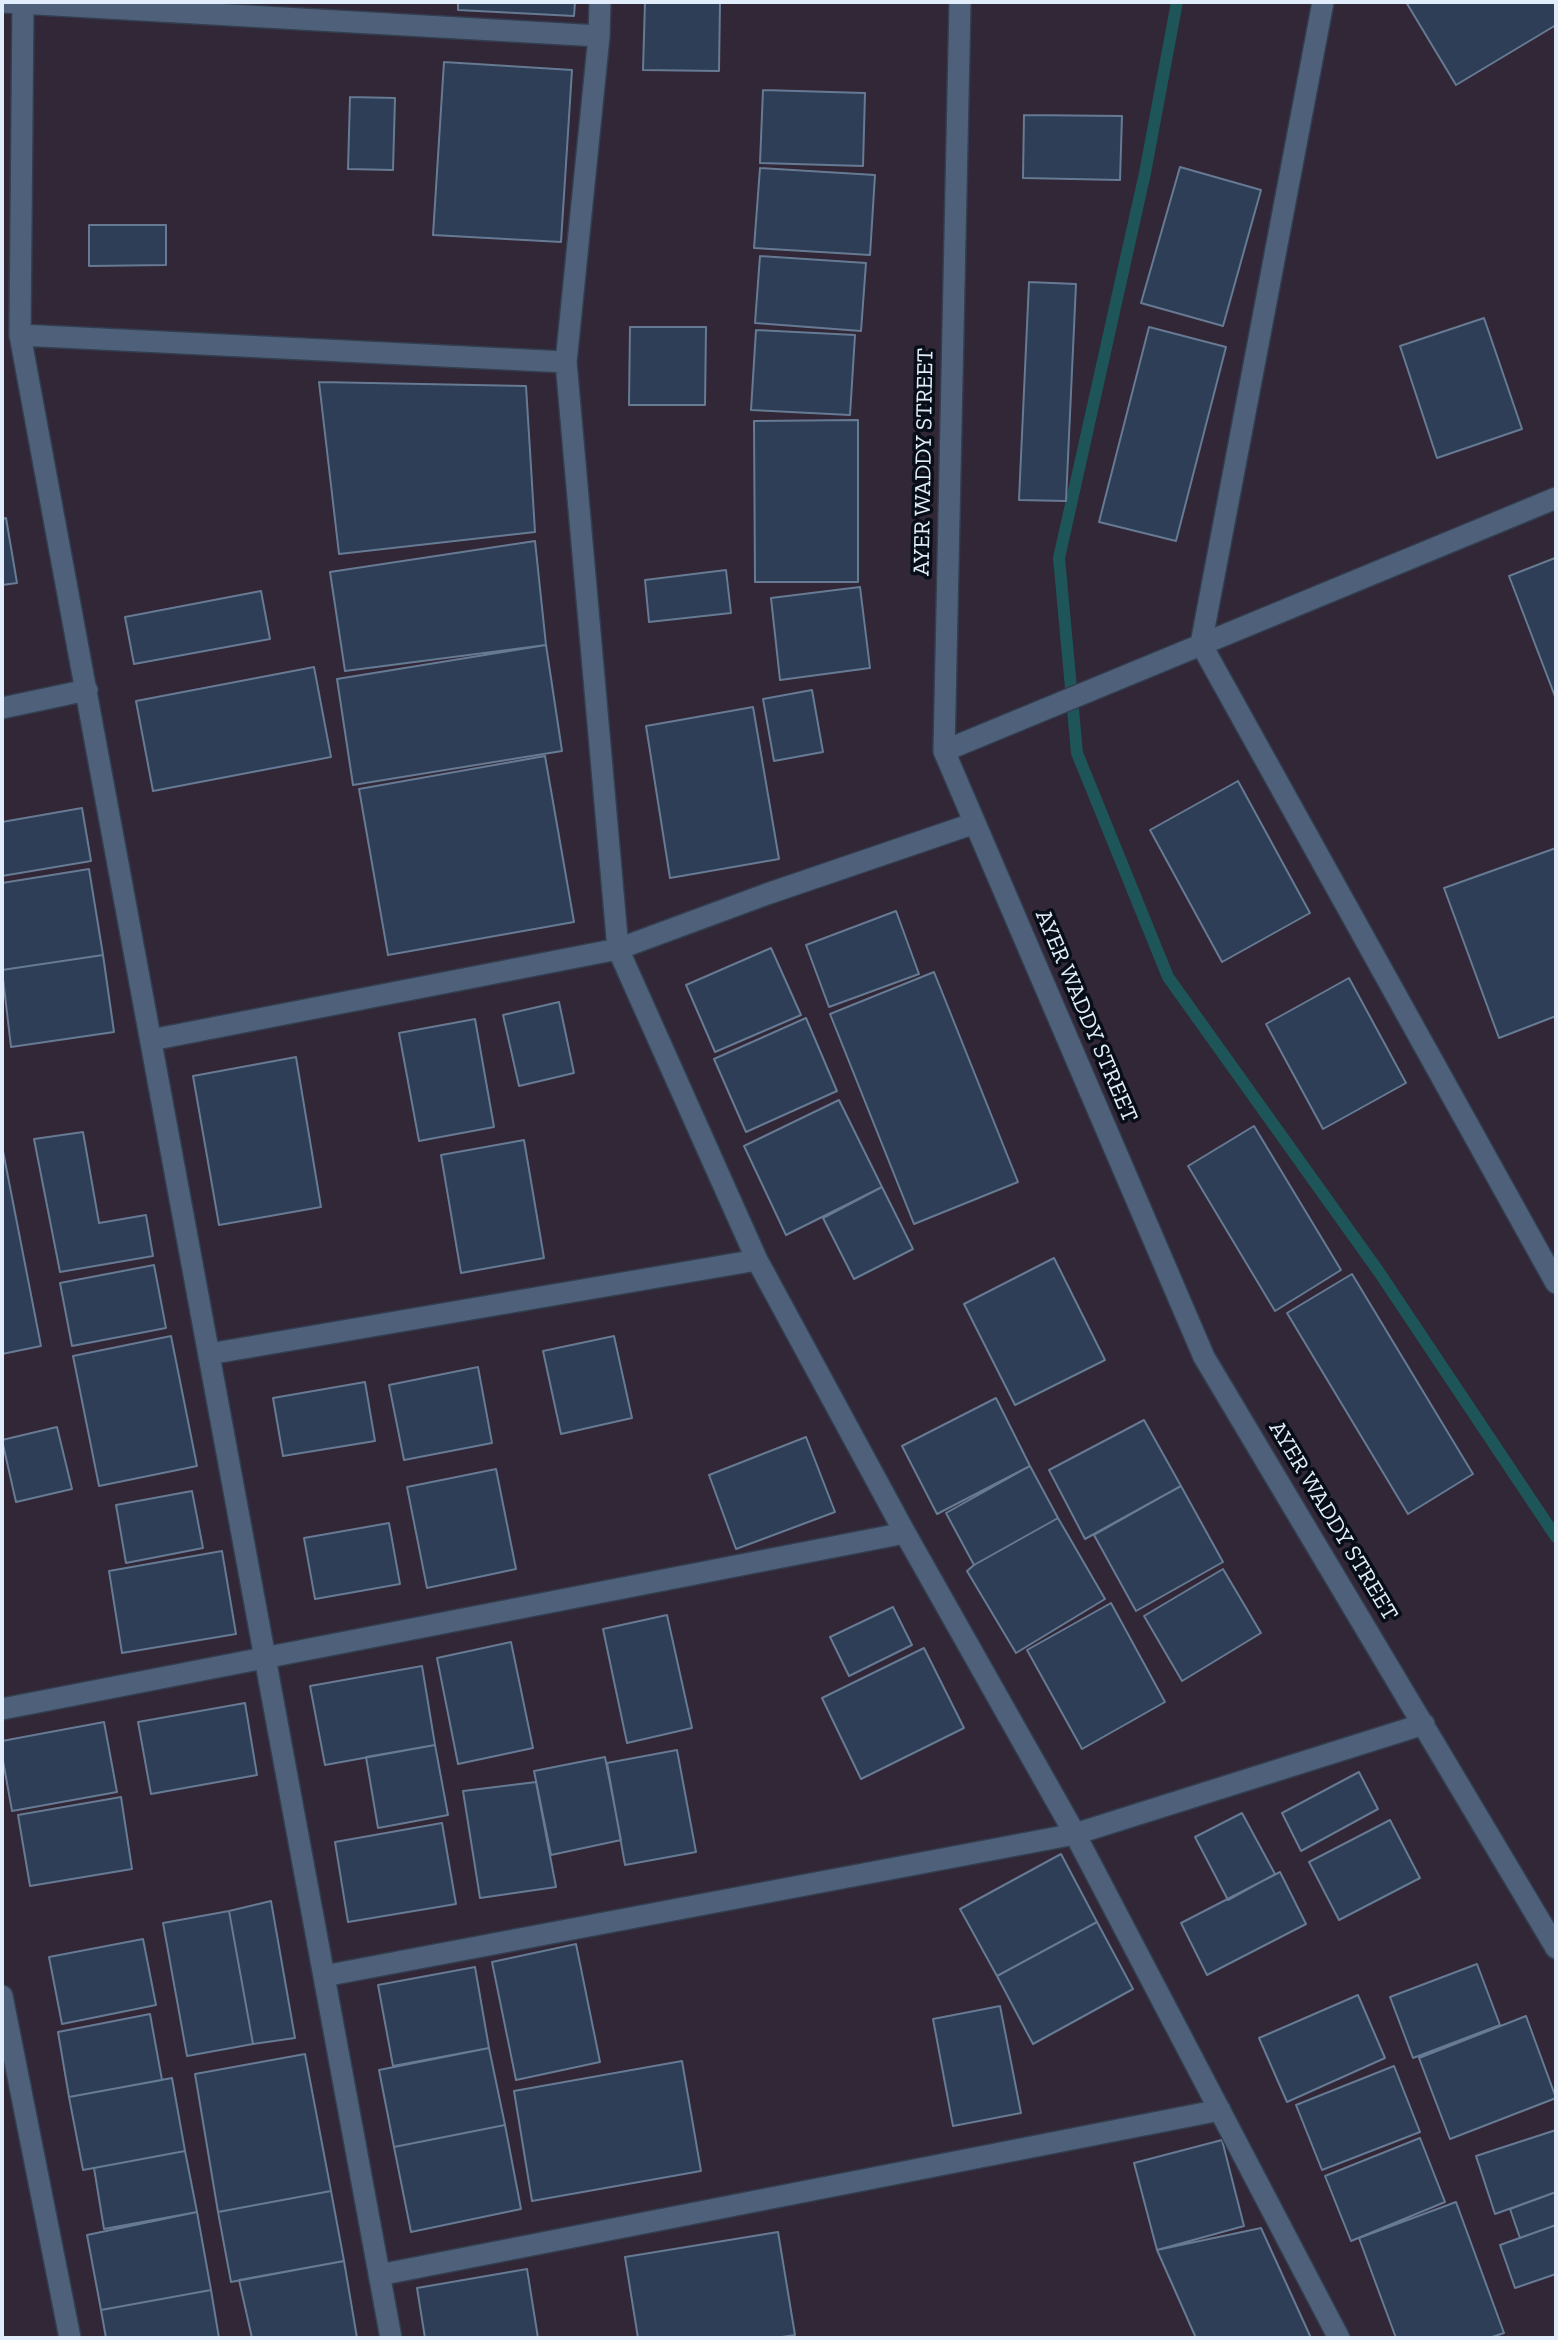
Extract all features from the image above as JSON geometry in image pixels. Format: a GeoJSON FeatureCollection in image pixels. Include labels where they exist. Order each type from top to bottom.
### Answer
{"type":"FeatureCollection","features":[{"type":"Feature","properties":{"kind":"street"},"geometry":{"type":"LineString","coordinates":[[2,2],[599,36]]}},
{"type":"Feature","properties":{"kind":"street"},"geometry":{"type":"LineString","coordinates":[[600,2],[599,36],[566,362],[618,949],[757,1260],[905,1533],[1075,1834],[1339,2338]]}},
{"type":"Feature","properties":{"kind":"street","name":"AYER WADDY STREET"},"geometry":{"type":"LineString","coordinates":[[960,2],[944,751],[1204,1357],[1556,1948]]}},
{"type":"Feature","properties":{"kind":"street"},"geometry":{"type":"LineString","coordinates":[[1323,2],[1201,644],[1556,1283]]}},
{"type":"Feature","properties":{"kind":"street"},"geometry":{"type":"LineString","coordinates":[[23,3],[20,335],[391,2338]]}},
{"type":"Feature","properties":{"kind":"street"},"geometry":{"type":"LineString","coordinates":[[20,335],[566,362]]}},
{"type":"Feature","properties":{"kind":"street"},"geometry":{"type":"LineString","coordinates":[[944,751],[1556,498]]}},
{"type":"Feature","properties":{"kind":"street"},"geometry":{"type":"LineString","coordinates":[[2,708],[87,690]]}},
{"type":"Feature","properties":{"kind":"street"},"geometry":{"type":"LineString","coordinates":[[151,1040],[618,949],[767,894],[975,823]]}},
{"type":"Feature","properties":{"kind":"street"},"geometry":{"type":"LineString","coordinates":[[209,1354],[757,1260]]}},
{"type":"Feature","properties":{"kind":"street"},"geometry":{"type":"LineString","coordinates":[[2,1709],[905,1533]]}},
{"type":"Feature","properties":{"kind":"street"},"geometry":{"type":"LineString","coordinates":[[324,1976],[1075,1834],[1424,1724]]}},
{"type":"Feature","properties":{"kind":"street"},"geometry":{"type":"LineString","coordinates":[[2,1996],[69,2338]]}},
{"type":"Feature","properties":{"kind":"street"},"geometry":{"type":"LineString","coordinates":[[379,2275],[1220,2110]]}},
{"type":"Feature","properties":{"kind":"shaded area"},"geometry":{"type":"Polygon","coordinates":[[[2,2],[1556,2],[1556,2338],[2,2338],[2,2]]]}},
{"type":"Feature","properties":{"kind":"building"},"geometry":{"type":"Polygon","coordinates":[[[458,2],[575,2],[574,16],[458,10],[458,2]]]}},
{"type":"Feature","properties":{"kind":"building"},"geometry":{"type":"Polygon","coordinates":[[[645,2],[720,2],[719,71],[643,70],[645,2]]]}},
{"type":"Feature","properties":{"kind":"building"},"geometry":{"type":"Polygon","coordinates":[[[1406,2],[1556,2],[1556,25],[1456,85],[1406,2]]]}},
{"type":"Feature","properties":{"kind":"building"},"geometry":{"type":"Polygon","coordinates":[[[444,62],[572,70],[561,242],[433,235],[444,62]]]}},
{"type":"Feature","properties":{"kind":"building"},"geometry":{"type":"Polygon","coordinates":[[[763,90],[865,93],[863,166],[760,163],[763,90]]]}},
{"type":"Feature","properties":{"kind":"building"},"geometry":{"type":"Polygon","coordinates":[[[350,97],[395,98],[393,170],[348,169],[350,97]]]}},
{"type":"Feature","properties":{"kind":"building"},"geometry":{"type":"Polygon","coordinates":[[[1024,115],[1122,116],[1120,180],[1023,178],[1024,115]]]}},
{"type":"Feature","properties":{"kind":"building"},"geometry":{"type":"Polygon","coordinates":[[[1180,167],[1261,190],[1223,326],[1141,303],[1180,167]]]}},
{"type":"Feature","properties":{"kind":"building"},"geometry":{"type":"Polygon","coordinates":[[[760,168],[875,175],[870,255],[754,248],[760,168]]]}},
{"type":"Feature","properties":{"kind":"building"},"geometry":{"type":"Polygon","coordinates":[[[89,225],[166,225],[166,265],[89,266],[89,225]]]}},
{"type":"Feature","properties":{"kind":"building"},"geometry":{"type":"Polygon","coordinates":[[[760,256],[866,263],[861,331],[755,323],[760,256]]]}},
{"type":"Feature","properties":{"kind":"building"},"geometry":{"type":"Polygon","coordinates":[[[1029,282],[1076,284],[1066,501],[1019,500],[1029,282]]]}},
{"type":"Feature","properties":{"kind":"building"},"geometry":{"type":"Polygon","coordinates":[[[1484,318],[1522,429],[1437,458],[1400,346],[1484,318]]]}},
{"type":"Feature","properties":{"kind":"building"},"geometry":{"type":"Polygon","coordinates":[[[630,327],[706,327],[705,405],[629,405],[630,327]]]}},
{"type":"Feature","properties":{"kind":"building"},"geometry":{"type":"Polygon","coordinates":[[[1149,327],[1226,347],[1176,541],[1099,522],[1149,327]]]}},
{"type":"Feature","properties":{"kind":"building"},"geometry":{"type":"Polygon","coordinates":[[[756,330],[855,335],[850,415],[751,410],[756,330]]]}},
{"type":"Feature","properties":{"kind":"building"},"geometry":{"type":"Polygon","coordinates":[[[319,382],[526,386],[535,532],[339,554],[319,382]]]}},
{"type":"Feature","properties":{"kind":"building"},"geometry":{"type":"Polygon","coordinates":[[[858,420],[858,582],[755,582],[754,421],[858,420]]]}},
{"type":"Feature","properties":{"kind":"building"},"geometry":{"type":"Polygon","coordinates":[[[6,518],[17,583],[2,585],[2,519],[6,518]]]}},
{"type":"Feature","properties":{"kind":"building"},"geometry":{"type":"Polygon","coordinates":[[[535,541],[546,645],[345,671],[330,572],[535,541]]]}},
{"type":"Feature","properties":{"kind":"building"},"geometry":{"type":"Polygon","coordinates":[[[1555,558],[1556,562],[1556,699],[1509,576],[1555,558]]]}},
{"type":"Feature","properties":{"kind":"building"},"geometry":{"type":"Polygon","coordinates":[[[726,570],[731,613],[649,622],[645,580],[726,570]]]}},
{"type":"Feature","properties":{"kind":"building"},"geometry":{"type":"Polygon","coordinates":[[[860,587],[870,668],[780,680],[771,598],[860,587]]]}},
{"type":"Feature","properties":{"kind":"building"},"geometry":{"type":"Polygon","coordinates":[[[261,591],[270,639],[134,664],[125,617],[261,591]]]}},
{"type":"Feature","properties":{"kind":"building"},"geometry":{"type":"Polygon","coordinates":[[[546,645],[562,751],[353,785],[337,679],[546,645]]]}},
{"type":"Feature","properties":{"kind":"building"},"geometry":{"type":"Polygon","coordinates":[[[314,667],[331,757],[153,791],[136,701],[314,667]]]}},
{"type":"Feature","properties":{"kind":"building"},"geometry":{"type":"Polygon","coordinates":[[[812,690],[823,752],[774,761],[763,699],[812,690]]]}},
{"type":"Feature","properties":{"kind":"building"},"geometry":{"type":"Polygon","coordinates":[[[753,707],[779,859],[670,878],[646,726],[753,707]]]}},
{"type":"Feature","properties":{"kind":"building"},"geometry":{"type":"Polygon","coordinates":[[[545,756],[574,922],[388,955],[359,789],[545,756]]]}},
{"type":"Feature","properties":{"kind":"building"},"geometry":{"type":"Polygon","coordinates":[[[1238,781],[1310,913],[1222,962],[1150,830],[1238,781]]]}},
{"type":"Feature","properties":{"kind":"building"},"geometry":{"type":"Polygon","coordinates":[[[82,808],[91,861],[2,876],[2,822],[82,808]]]}},
{"type":"Feature","properties":{"kind":"building"},"geometry":{"type":"Polygon","coordinates":[[[1556,848],[1556,1016],[1499,1038],[1444,888],[1556,848]]]}},
{"type":"Feature","properties":{"kind":"building"},"geometry":{"type":"Polygon","coordinates":[[[89,869],[103,955],[2,970],[2,883],[89,869]]]}},
{"type":"Feature","properties":{"kind":"building"},"geometry":{"type":"Polygon","coordinates":[[[896,911],[919,974],[829,1007],[806,945],[896,911]]]}},
{"type":"Feature","properties":{"kind":"building"},"geometry":{"type":"Polygon","coordinates":[[[771,948],[801,1015],[715,1052],[686,985],[771,948]]]}},
{"type":"Feature","properties":{"kind":"building"},"geometry":{"type":"Polygon","coordinates":[[[103,955],[114,1032],[11,1047],[2,970],[103,955]]]}},
{"type":"Feature","properties":{"kind":"building"},"geometry":{"type":"Polygon","coordinates":[[[934,972],[1018,1182],[914,1224],[830,1014],[934,972]]]}},
{"type":"Feature","properties":{"kind":"building"},"geometry":{"type":"Polygon","coordinates":[[[1349,978],[1406,1083],[1323,1129],[1266,1024],[1349,978]]]}},
{"type":"Feature","properties":{"kind":"building"},"geometry":{"type":"Polygon","coordinates":[[[559,1002],[574,1073],[519,1086],[503,1015],[559,1002]]]}},
{"type":"Feature","properties":{"kind":"building"},"geometry":{"type":"Polygon","coordinates":[[[806,1018],[837,1091],[746,1132],[714,1059],[806,1018]]]}},
{"type":"Feature","properties":{"kind":"building"},"geometry":{"type":"Polygon","coordinates":[[[475,1019],[494,1127],[419,1141],[399,1033],[475,1019]]]}},
{"type":"Feature","properties":{"kind":"building"},"geometry":{"type":"Polygon","coordinates":[[[296,1057],[321,1207],[219,1225],[193,1076],[296,1057]]]}},
{"type":"Feature","properties":{"kind":"building"},"geometry":{"type":"Polygon","coordinates":[[[839,1100],[882,1187],[786,1235],[744,1146],[839,1100]]]}},
{"type":"Feature","properties":{"kind":"building"},"geometry":{"type":"Polygon","coordinates":[[[1254,1126],[1341,1270],[1275,1311],[1188,1166],[1254,1126]]]}},
{"type":"Feature","properties":{"kind":"building"},"geometry":{"type":"Polygon","coordinates":[[[83,1132],[99,1223],[146,1215],[153,1256],[60,1272],[34,1139],[83,1132]]]}},
{"type":"Feature","properties":{"kind":"building"},"geometry":{"type":"Polygon","coordinates":[[[524,1140],[544,1258],[461,1273],[441,1155],[524,1140]]]}},
{"type":"Feature","properties":{"kind":"building"},"geometry":{"type":"Polygon","coordinates":[[[2,1146],[41,1346],[2,1354],[2,1146]]]}},
{"type":"Feature","properties":{"kind":"building"},"geometry":{"type":"Polygon","coordinates":[[[882,1187],[913,1249],[854,1279],[823,1218],[882,1187]]]}},
{"type":"Feature","properties":{"kind":"building"},"geometry":{"type":"Polygon","coordinates":[[[1054,1258],[1105,1360],[1015,1405],[964,1304],[1054,1258]]]}},
{"type":"Feature","properties":{"kind":"building"},"geometry":{"type":"Polygon","coordinates":[[[154,1265],[166,1328],[72,1346],[60,1283],[154,1265]]]}},
{"type":"Feature","properties":{"kind":"building"},"geometry":{"type":"Polygon","coordinates":[[[1352,1274],[1473,1474],[1408,1514],[1287,1313],[1352,1274]]]}},
{"type":"Feature","properties":{"kind":"building"},"geometry":{"type":"Polygon","coordinates":[[[171,1336],[197,1466],[99,1486],[73,1356],[171,1336]]]}},
{"type":"Feature","properties":{"kind":"building"},"geometry":{"type":"Polygon","coordinates":[[[614,1336],[632,1418],[561,1434],[543,1351],[614,1336]]]}},
{"type":"Feature","properties":{"kind":"building"},"geometry":{"type":"Polygon","coordinates":[[[478,1367],[492,1443],[404,1460],[389,1385],[478,1367]]]}},
{"type":"Feature","properties":{"kind":"building"},"geometry":{"type":"Polygon","coordinates":[[[365,1382],[375,1441],[283,1456],[273,1398],[365,1382]]]}},
{"type":"Feature","properties":{"kind":"building"},"geometry":{"type":"Polygon","coordinates":[[[996,1398],[1030,1466],[937,1514],[902,1446],[996,1398]]]}},
{"type":"Feature","properties":{"kind":"building"},"geometry":{"type":"Polygon","coordinates":[[[1144,1420],[1181,1486],[1085,1539],[1049,1470],[1144,1420]]]}},
{"type":"Feature","properties":{"kind":"building"},"geometry":{"type":"Polygon","coordinates":[[[57,1427],[72,1489],[16,1502],[2,1440],[57,1427]]]}},
{"type":"Feature","properties":{"kind":"building"},"geometry":{"type":"Polygon","coordinates":[[[806,1437],[835,1512],[736,1549],[709,1475],[806,1437]]]}},
{"type":"Feature","properties":{"kind":"building"},"geometry":{"type":"Polygon","coordinates":[[[1030,1466],[1058,1518],[974,1565],[946,1513],[1030,1466]]]}},
{"type":"Feature","properties":{"kind":"building"},"geometry":{"type":"Polygon","coordinates":[[[496,1469],[516,1569],[427,1588],[407,1487],[496,1469]]]}},
{"type":"Feature","properties":{"kind":"building"},"geometry":{"type":"Polygon","coordinates":[[[1181,1486],[1223,1562],[1136,1611],[1094,1535],[1181,1486]]]}},
{"type":"Feature","properties":{"kind":"building"},"geometry":{"type":"Polygon","coordinates":[[[192,1491],[203,1548],[126,1563],[116,1505],[192,1491]]]}},
{"type":"Feature","properties":{"kind":"building"},"geometry":{"type":"Polygon","coordinates":[[[1058,1518],[1105,1599],[1016,1653],[967,1571],[1058,1518]]]}},
{"type":"Feature","properties":{"kind":"building"},"geometry":{"type":"Polygon","coordinates":[[[389,1523],[400,1584],[315,1599],[304,1538],[389,1523]]]}},
{"type":"Feature","properties":{"kind":"building"},"geometry":{"type":"Polygon","coordinates":[[[222,1551],[236,1634],[122,1653],[109,1571],[222,1551]]]}},
{"type":"Feature","properties":{"kind":"building"},"geometry":{"type":"Polygon","coordinates":[[[1223,1569],[1261,1633],[1182,1681],[1144,1616],[1223,1569]]]}},
{"type":"Feature","properties":{"kind":"building"},"geometry":{"type":"Polygon","coordinates":[[[1111,1603],[1165,1702],[1082,1749],[1027,1650],[1111,1603]]]}},
{"type":"Feature","properties":{"kind":"building"},"geometry":{"type":"Polygon","coordinates":[[[893,1607],[912,1645],[849,1676],[830,1637],[893,1607]]]}},
{"type":"Feature","properties":{"kind":"building"},"geometry":{"type":"Polygon","coordinates":[[[667,1615],[692,1728],[627,1743],[603,1629],[667,1615]]]}},
{"type":"Feature","properties":{"kind":"building"},"geometry":{"type":"Polygon","coordinates":[[[511,1642],[533,1748],[458,1764],[437,1658],[511,1642]]]}},
{"type":"Feature","properties":{"kind":"building"},"geometry":{"type":"Polygon","coordinates":[[[924,1648],[964,1728],[861,1779],[822,1698],[924,1648]]]}},
{"type":"Feature","properties":{"kind":"building"},"geometry":{"type":"Polygon","coordinates":[[[422,1666],[435,1745],[325,1765],[310,1686],[422,1666]]]}},
{"type":"Feature","properties":{"kind":"building"},"geometry":{"type":"Polygon","coordinates":[[[245,1703],[257,1775],[151,1794],[138,1722],[245,1703]]]}},
{"type":"Feature","properties":{"kind":"building"},"geometry":{"type":"Polygon","coordinates":[[[104,1722],[117,1792],[12,1811],[2,1741],[104,1722]]]}},
{"type":"Feature","properties":{"kind":"building"},"geometry":{"type":"Polygon","coordinates":[[[435,1745],[448,1815],[378,1828],[366,1757],[435,1745]]]}},
{"type":"Feature","properties":{"kind":"building"},"geometry":{"type":"Polygon","coordinates":[[[677,1750],[696,1852],[625,1865],[607,1763],[677,1750]]]}},
{"type":"Feature","properties":{"kind":"building"},"geometry":{"type":"Polygon","coordinates":[[[605,1757],[621,1840],[551,1855],[534,1771],[605,1757]]]}},
{"type":"Feature","properties":{"kind":"building"},"geometry":{"type":"Polygon","coordinates":[[[1359,1772],[1378,1809],[1301,1851],[1282,1813],[1359,1772]]]}},
{"type":"Feature","properties":{"kind":"building"},"geometry":{"type":"Polygon","coordinates":[[[536,1782],[556,1887],[480,1898],[463,1791],[536,1782]]]}},
{"type":"Feature","properties":{"kind":"building"},"geometry":{"type":"Polygon","coordinates":[[[121,1797],[132,1869],[30,1886],[18,1815],[121,1797]]]}},
{"type":"Feature","properties":{"kind":"building"},"geometry":{"type":"Polygon","coordinates":[[[1242,1813],[1275,1874],[1228,1900],[1195,1837],[1242,1813]]]}},
{"type":"Feature","properties":{"kind":"building"},"geometry":{"type":"Polygon","coordinates":[[[1390,1820],[1420,1878],[1339,1920],[1309,1862],[1390,1820]]]}},
{"type":"Feature","properties":{"kind":"building"},"geometry":{"type":"Polygon","coordinates":[[[442,1823],[456,1904],[348,1922],[335,1842],[442,1823]]]}},
{"type":"Feature","properties":{"kind":"building"},"geometry":{"type":"Polygon","coordinates":[[[1061,1854],[1097,1922],[997,1976],[960,1909],[1061,1854]]]}},
{"type":"Feature","properties":{"kind":"building"},"geometry":{"type":"Polygon","coordinates":[[[1280,1872],[1306,1924],[1207,1975],[1181,1923],[1280,1872]]]}},
{"type":"Feature","properties":{"kind":"building"},"geometry":{"type":"Polygon","coordinates":[[[271,1901],[295,2038],[253,2044],[229,1911],[271,1901]]]}},
{"type":"Feature","properties":{"kind":"building"},"geometry":{"type":"Polygon","coordinates":[[[229,1911],[253,2044],[187,2056],[163,1923],[229,1911]]]}},
{"type":"Feature","properties":{"kind":"building"},"geometry":{"type":"Polygon","coordinates":[[[1097,1922],[1133,1989],[1033,2044],[997,1976],[1097,1922]]]}},
{"type":"Feature","properties":{"kind":"building"},"geometry":{"type":"Polygon","coordinates":[[[143,1939],[156,2005],[62,2024],[49,1957],[143,1939]]]}},
{"type":"Feature","properties":{"kind":"building"},"geometry":{"type":"Polygon","coordinates":[[[576,1944],[600,2062],[516,2080],[492,1962],[576,1944]]]}},
{"type":"Feature","properties":{"kind":"building"},"geometry":{"type":"Polygon","coordinates":[[[1477,1964],[1500,2025],[1413,2058],[1390,1997],[1477,1964]]]}},
{"type":"Feature","properties":{"kind":"building"},"geometry":{"type":"Polygon","coordinates":[[[475,1967],[489,2048],[393,2066],[378,1985],[475,1967]]]}},
{"type":"Feature","properties":{"kind":"building"},"geometry":{"type":"Polygon","coordinates":[[[1358,1995],[1385,2058],[1287,2102],[1259,2038],[1358,1995]]]}},
{"type":"Feature","properties":{"kind":"building"},"geometry":{"type":"Polygon","coordinates":[[[1000,2006],[1021,2113],[953,2126],[933,2019],[1000,2006]]]}},
{"type":"Feature","properties":{"kind":"building"},"geometry":{"type":"Polygon","coordinates":[[[150,2014],[162,2080],[69,2097],[58,2032],[150,2014]]]}},
{"type":"Feature","properties":{"kind":"building"},"geometry":{"type":"Polygon","coordinates":[[[1526,2016],[1556,2098],[1450,2139],[1419,2058],[1526,2016]]]}},
{"type":"Feature","properties":{"kind":"building"},"geometry":{"type":"Polygon","coordinates":[[[489,2048],[505,2125],[394,2147],[379,2070],[489,2048]]]}},
{"type":"Feature","properties":{"kind":"building"},"geometry":{"type":"Polygon","coordinates":[[[305,2054],[331,2191],[218,2212],[195,2074],[305,2054]]]}},
{"type":"Feature","properties":{"kind":"building"},"geometry":{"type":"Polygon","coordinates":[[[682,2061],[701,2171],[532,2201],[514,2091],[682,2061]]]}},
{"type":"Feature","properties":{"kind":"building"},"geometry":{"type":"Polygon","coordinates":[[[1394,2066],[1420,2132],[1322,2170],[1296,2105],[1394,2066]]]}},
{"type":"Feature","properties":{"kind":"building"},"geometry":{"type":"Polygon","coordinates":[[[172,2078],[185,2151],[83,2170],[69,2097],[172,2078]]]}},
{"type":"Feature","properties":{"kind":"building"},"geometry":{"type":"Polygon","coordinates":[[[505,2125],[521,2209],[411,2232],[394,2147],[505,2125]]]}},
{"type":"Feature","properties":{"kind":"building"},"geometry":{"type":"Polygon","coordinates":[[[1556,2130],[1556,2192],[1495,2214],[1476,2156],[1556,2130]]]}},
{"type":"Feature","properties":{"kind":"building"},"geometry":{"type":"Polygon","coordinates":[[[1420,2138],[1445,2202],[1351,2241],[1325,2176],[1420,2138]]]}},
{"type":"Feature","properties":{"kind":"building"},"geometry":{"type":"Polygon","coordinates":[[[1222,2140],[1244,2226],[1157,2250],[1134,2163],[1222,2140]]]}},
{"type":"Feature","properties":{"kind":"building"},"geometry":{"type":"Polygon","coordinates":[[[185,2151],[197,2212],[104,2229],[94,2168],[185,2151]]]}},
{"type":"Feature","properties":{"kind":"building"},"geometry":{"type":"Polygon","coordinates":[[[331,2191],[344,2261],[231,2282],[218,2212],[331,2191]]]}},
{"type":"Feature","properties":{"kind":"building"},"geometry":{"type":"Polygon","coordinates":[[[1556,2192],[1556,2225],[1520,2238],[1510,2209],[1556,2192]]]}},
{"type":"Feature","properties":{"kind":"building"},"geometry":{"type":"Polygon","coordinates":[[[1456,2202],[1504,2333],[1489,2338],[1396,2338],[1359,2238],[1456,2202]]]}},
{"type":"Feature","properties":{"kind":"building"},"geometry":{"type":"Polygon","coordinates":[[[197,2212],[211,2290],[101,2310],[87,2235],[197,2212]]]}},
{"type":"Feature","properties":{"kind":"building"},"geometry":{"type":"Polygon","coordinates":[[[1556,2225],[1556,2274],[1515,2288],[1500,2245],[1556,2225]]]}},
{"type":"Feature","properties":{"kind":"building"},"geometry":{"type":"Polygon","coordinates":[[[1261,2228],[1311,2338],[1196,2338],[1157,2250],[1261,2228]]]}},
{"type":"Feature","properties":{"kind":"building"},"geometry":{"type":"Polygon","coordinates":[[[778,2232],[795,2335],[775,2338],[638,2338],[625,2257],[778,2232]]]}},
{"type":"Feature","properties":{"kind":"building"},"geometry":{"type":"Polygon","coordinates":[[[344,2261],[357,2338],[252,2338],[239,2280],[344,2261]]]}},
{"type":"Feature","properties":{"kind":"building"},"geometry":{"type":"Polygon","coordinates":[[[527,2269],[538,2338],[425,2338],[417,2288],[527,2269]]]}},
{"type":"Feature","properties":{"kind":"building"},"geometry":{"type":"Polygon","coordinates":[[[211,2290],[219,2338],[106,2338],[101,2310],[211,2290]]]}},
{"type":"Feature","properties":{"kind":"waterway"},"geometry":{"type":"LineString","coordinates":[[1177,2],[1145,173],[1059,558],[1077,753],[1168,977],[1379,1272],[1556,1537]]}}]}
